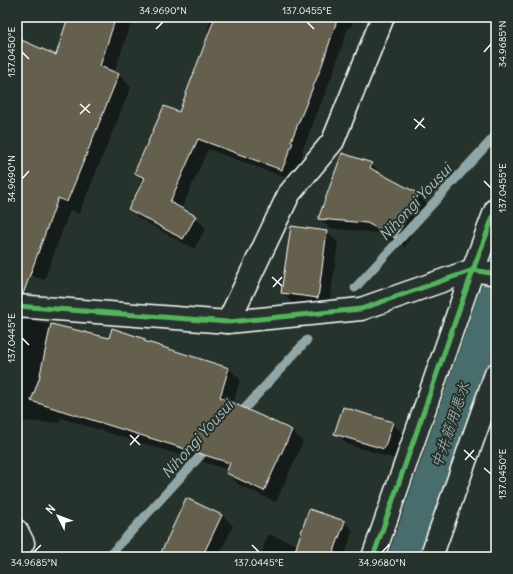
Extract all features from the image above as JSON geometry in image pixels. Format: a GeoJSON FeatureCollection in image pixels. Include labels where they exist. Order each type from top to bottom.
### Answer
{"type":"FeatureCollection","features":[{"type":"Feature","properties":{"kind":"street"},"geometry":{"type":"LineString","coordinates":[[228,322],[289,194],[333,142],[383,17]]}},
{"type":"Feature","properties":{"kind":"street"},"geometry":{"type":"LineString","coordinates":[[373,557],[473,270],[496,209]]}},
{"type":"Feature","properties":{"kind":"street"},"geometry":{"type":"LineString","coordinates":[[17,306],[228,322],[361,309],[473,270],[496,274]]}},
{"type":"Feature","properties":{"kind":"street"},"geometry":{"type":"LineString","coordinates":[[431,557],[496,374]]}},
{"type":"Feature","properties":{"kind":"street"},"geometry":{"type":"LineString","coordinates":[[17,531],[23,543],[17,552]]}},
{"type":"Feature","properties":{"kind":"building"},"geometry":{"type":"Polygon","coordinates":[[[68,17],[116,17],[100,66],[119,74],[67,202],[58,198],[23,294],[17,294],[17,38],[56,55],[68,17]]]}},
{"type":"Feature","properties":{"kind":"building"},"geometry":{"type":"Polygon","coordinates":[[[215,17],[338,17],[322,65],[291,141],[293,142],[282,170],[198,139],[170,202],[196,216],[183,239],[128,209],[145,178],[134,173],[164,106],[179,112],[215,17]]]}},
{"type":"Feature","properties":{"kind":"building"},"geometry":{"type":"Polygon","coordinates":[[[342,153],[372,163],[370,168],[419,194],[395,238],[367,223],[318,219],[342,153]]]}},
{"type":"Feature","properties":{"kind":"building"},"geometry":{"type":"Polygon","coordinates":[[[291,226],[327,231],[318,298],[281,293],[291,226]]]}},
{"type":"Feature","properties":{"kind":"building"},"geometry":{"type":"Polygon","coordinates":[[[51,324],[109,338],[112,328],[145,339],[144,341],[229,368],[220,397],[292,430],[264,491],[226,473],[230,463],[31,401],[39,379],[51,324]]]}},
{"type":"Feature","properties":{"kind":"building"},"geometry":{"type":"Polygon","coordinates":[[[343,407],[393,422],[384,449],[334,434],[343,407]]]}},
{"type":"Feature","properties":{"kind":"building"},"geometry":{"type":"Polygon","coordinates":[[[186,498],[222,515],[202,557],[159,557],[186,498]]]}},
{"type":"Feature","properties":{"kind":"building"},"geometry":{"type":"Polygon","coordinates":[[[309,509],[345,521],[332,557],[293,557],[309,509]]]}},
{"type":"Feature","properties":{"kind":"waterway","name":"Nihongi Yousui"},"geometry":{"type":"LineString","coordinates":[[355,288],[496,135]]}},
{"type":"Feature","properties":{"kind":"waterway","name":"中井筋用悪水"},"geometry":{"type":"LineString","coordinates":[[405,557],[496,294]]}},
{"type":"Feature","properties":{"kind":"waterway","name":"Nihongi Yousui"},"geometry":{"type":"LineString","coordinates":[[237,417],[307,340]]}},
{"type":"Feature","properties":{"kind":"waterway","name":"Nihongi Yousui"},"geometry":{"type":"LineString","coordinates":[[108,557],[210,445]]}},
{"type":"Feature","properties":{"kind":"cycle path"},"geometry":{"type":"LineString","coordinates":[[373,557],[473,270],[496,209]]}},
{"type":"Feature","properties":{"kind":"cycle path"},"geometry":{"type":"LineString","coordinates":[[17,306],[228,322],[361,309],[473,270],[496,274]]}}]}
